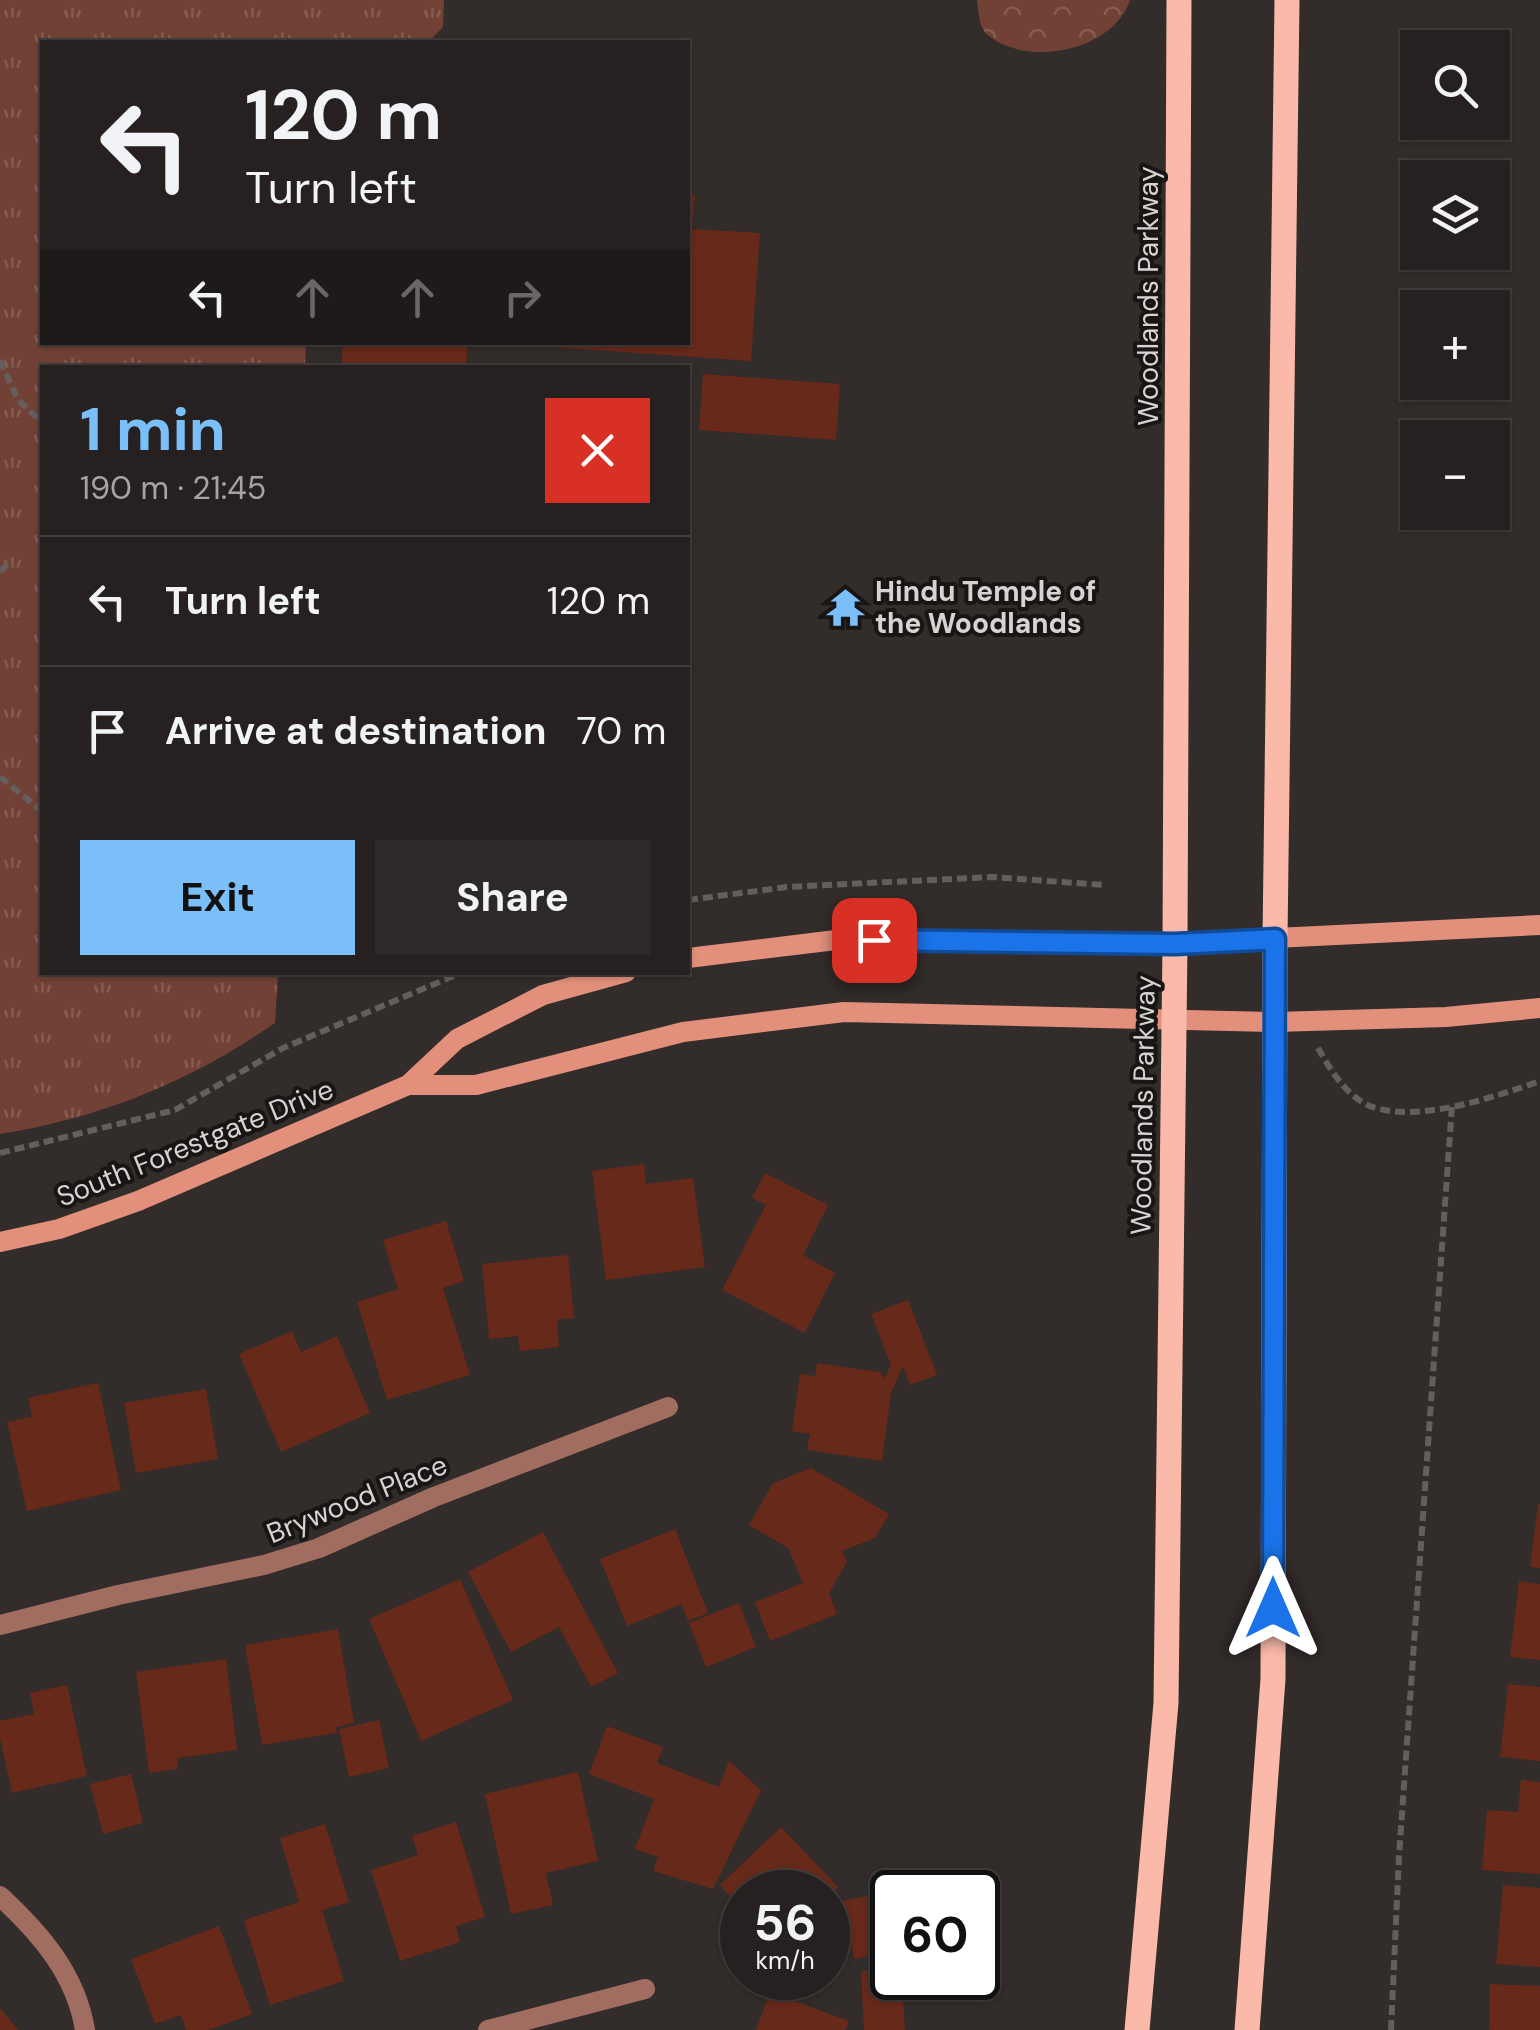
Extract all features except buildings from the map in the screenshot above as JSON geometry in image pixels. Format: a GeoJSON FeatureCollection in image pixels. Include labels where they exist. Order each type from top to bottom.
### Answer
{"type":"FeatureCollection","features":[{"type":"Feature","properties":{"kind":"main road","name":"Woodlands Parkway"},"geometry":{"type":"LineString","coordinates":[[1137,2030],[1166,1703],[1175,944],[1179,0]]}},
{"type":"Feature","properties":{"kind":"main road"},"geometry":{"type":"LineString","coordinates":[[1248,2030],[1273,1678],[1275,939],[1287,0]]}},
{"type":"Feature","properties":{"kind":"street"},"geometry":{"type":"LineString","coordinates":[[690,958],[836,940],[1175,944],[1540,926]]}},
{"type":"Feature","properties":{"kind":"street","name":"South Forestgate Drive"},"geometry":{"type":"LineString","coordinates":[[0,1242],[58,1229],[138,1201],[408,1085],[456,1038],[543,995],[615,975]]}},
{"type":"Feature","properties":{"kind":"street","name":"South Forestgate Drive"},"geometry":{"type":"LineString","coordinates":[[408,1085],[476,1085],[683,1032],[844,1012],[1275,1022],[1446,1017],[1540,1008]]}},
{"type":"Feature","properties":{"kind":"street","name":"Brywood Place"},"geometry":{"type":"LineString","coordinates":[[0,1625],[264,1565],[318,1548],[434,1498],[668,1407]]}},
{"type":"Feature","properties":{"kind":"street"},"geometry":{"type":"LineString","coordinates":[[0,1896],[56,1955],[83,2016],[85,2030]]}},
{"type":"Feature","properties":{"kind":"street"},"geometry":{"type":"LineString","coordinates":[[488,2030],[645,1989]]}},
{"type":"Feature","properties":{"kind":"path"},"geometry":{"type":"LineString","coordinates":[[0,360],[18,400],[40,420]]}},
{"type":"Feature","properties":{"kind":"path"},"geometry":{"type":"LineString","coordinates":[[0,572],[11,561]]}},
{"type":"Feature","properties":{"kind":"path"},"geometry":{"type":"LineString","coordinates":[[0,777],[40,809]]}},
{"type":"Feature","properties":{"kind":"path"},"geometry":{"type":"LineString","coordinates":[[690,900],[786,886],[992,878],[1104,885]]}},
{"type":"Feature","properties":{"kind":"path"},"geometry":{"type":"LineString","coordinates":[[0,1153],[175,1110],[282,1048],[456,975]]}},
{"type":"Feature","properties":{"kind":"path"},"geometry":{"type":"LineString","coordinates":[[1317,1046],[1334,1077],[1367,1105],[1388,1110],[1424,1110],[1484,1100],[1540,1082]]}},
{"type":"Feature","properties":{"kind":"path"},"geometry":{"type":"LineString","coordinates":[[1391,2030],[1400,1836],[1452,1105]]}},
{"type":"Feature","properties":{"kind":"green space"},"geometry":{"type":"Polygon","coordinates":[[[0,0],[444,0],[443,27],[430,40],[40,40],[40,345],[306,345],[305,365],[40,365],[40,975],[278,975],[275,1023],[211,1063],[109,1107],[0,1134],[0,0]]]}},
{"type":"Feature","properties":{"kind":"green space"},"geometry":{"type":"Polygon","coordinates":[[[977,0],[1130,0],[1107,31],[1069,49],[1047,52],[1006,46],[989,36],[981,24],[977,0]]]}},
{"type":"Feature","properties":{"kind":"place","name":"Hindu Temple of the Woodlands"},"geometry":{"type":"Point","coordinates":[845,607]}},
{"type":"Feature","properties":{"kind":"route"},"geometry":{"type":"LineString","coordinates":[[874,940],[1175,944],[1275,939],[1273,1608]]}}]}
